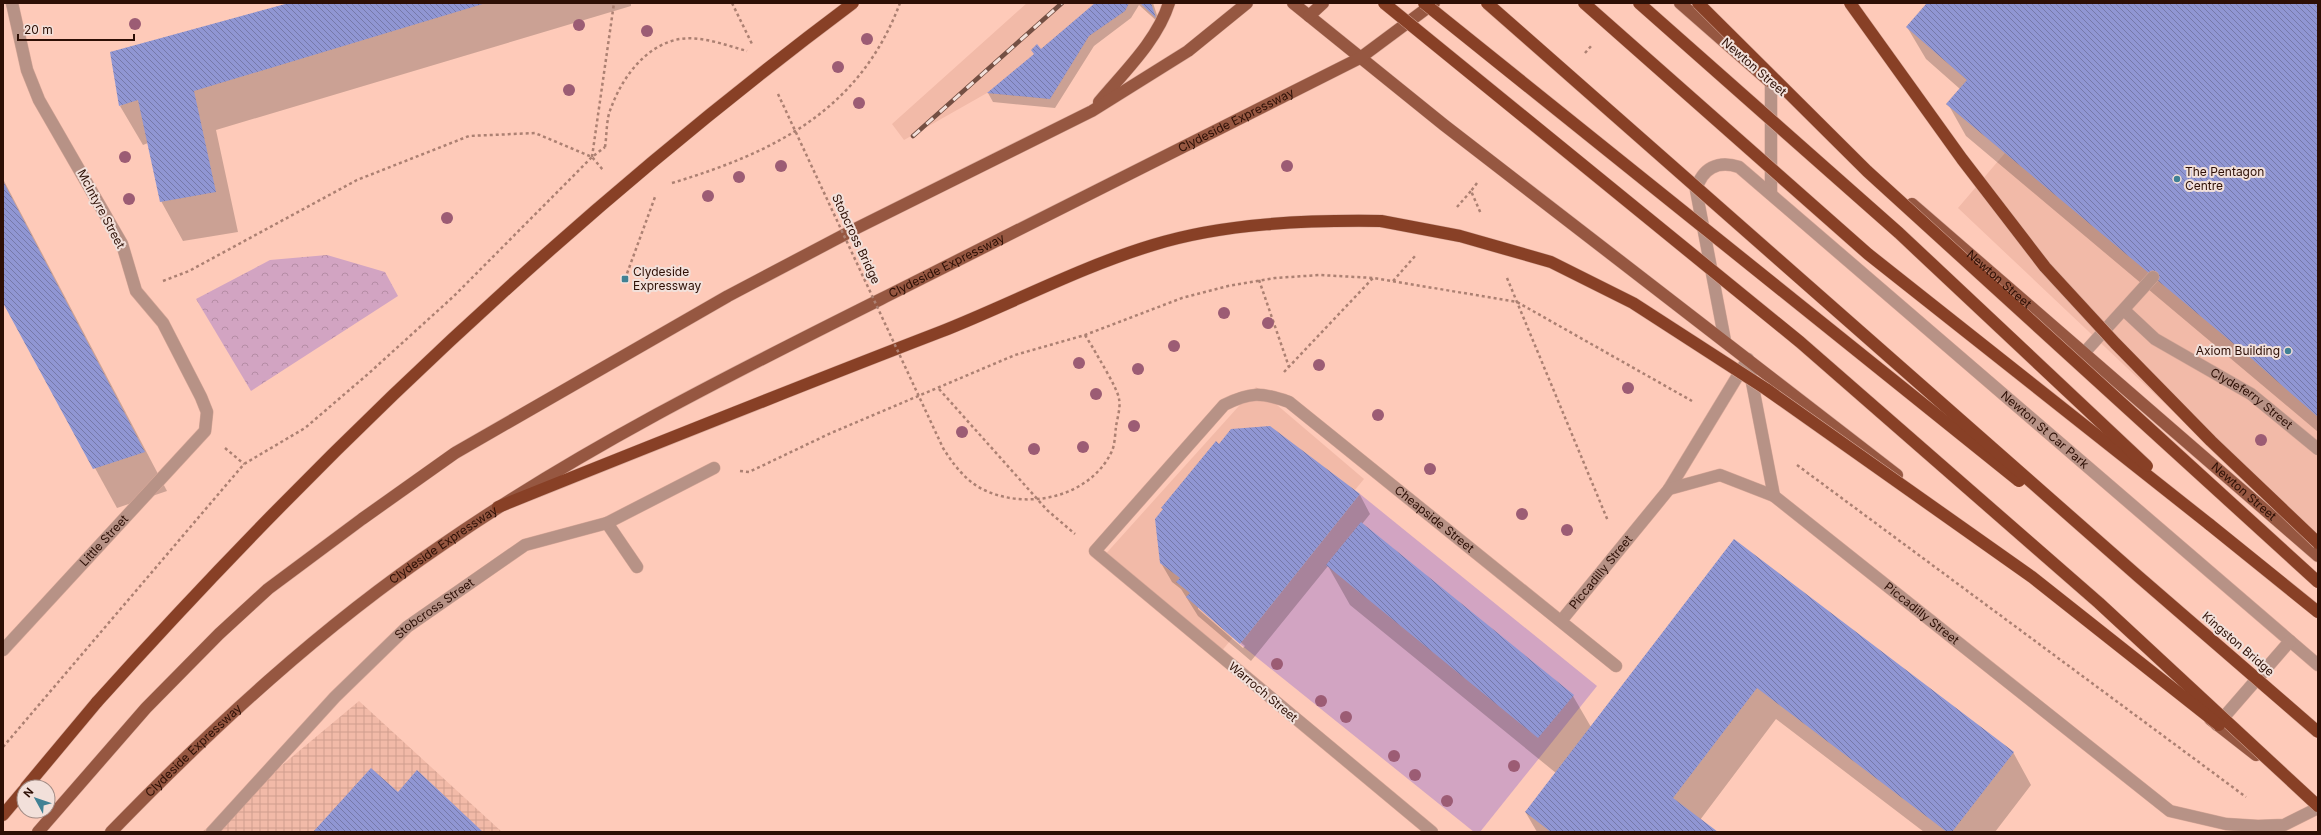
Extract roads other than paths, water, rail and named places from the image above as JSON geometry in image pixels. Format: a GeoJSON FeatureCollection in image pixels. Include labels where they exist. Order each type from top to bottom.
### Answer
{"type":"FeatureCollection","features":[{"type":"Feature","properties":{"kind":"highway"},"geometry":{"type":"LineString","coordinates":[[33,779],[97,702],[224,564],[440,350],[553,249],[675,145],[787,52],[852,3]]}},
{"type":"Feature","properties":{"kind":"highway"},"geometry":{"type":"LineString","coordinates":[[1384,3],[1800,342],[2099,603],[2285,778],[2318,807]]}},
{"type":"Feature","properties":{"kind":"highway"},"geometry":{"type":"LineString","coordinates":[[1424,3],[2139,577]]}},
{"type":"Feature","properties":{"kind":"highway"},"geometry":{"type":"LineString","coordinates":[[1487,3],[2139,577]]}},
{"type":"Feature","properties":{"kind":"highway"},"geometry":{"type":"LineString","coordinates":[[1584,3],[1868,254],[2318,612]]}},
{"type":"Feature","properties":{"kind":"highway"},"geometry":{"type":"LineString","coordinates":[[1639,3],[1899,233],[2209,524]]}},
{"type":"Feature","properties":{"kind":"highway"},"geometry":{"type":"LineString","coordinates":[[1698,3],[1873,176],[2318,582]]}},
{"type":"Feature","properties":{"kind":"highway"},"geometry":{"type":"LineString","coordinates":[[1850,3],[1962,159],[2045,267],[2206,435],[2318,543]]}},
{"type":"Feature","properties":{"kind":"highway"},"geometry":{"type":"LineString","coordinates":[[498,507],[846,367],[942,331],[1078,273],[1154,244],[1229,229],[1272,224],[1339,220],[1381,221],[1460,236],[1551,262],[1633,303],[1773,394],[2032,577],[2285,778]]}},
{"type":"Feature","properties":{"kind":"highway","name":"Kingston Bridge"},"geometry":{"type":"LineString","coordinates":[[2139,577],[2318,732]]}},
{"type":"Feature","properties":{"kind":"highway"},"geometry":{"type":"LineString","coordinates":[[3,815],[16,800]]}},
{"type":"Feature","properties":{"kind":"main road"},"geometry":{"type":"LineString","coordinates":[[1092,111],[1144,50],[1166,13],[1169,3]]}},
{"type":"Feature","properties":{"kind":"main road"},"geometry":{"type":"LineString","coordinates":[[38,832],[146,708],[219,634],[268,589],[362,518],[454,454],[728,296],[857,228],[1092,111],[1188,51],[1246,3]]}},
{"type":"Feature","properties":{"kind":"main road"},"geometry":{"type":"LineString","coordinates":[[1292,3],[1444,125],[1725,341],[2318,803]]}},
{"type":"Feature","properties":{"kind":"main road"},"geometry":{"type":"LineString","coordinates":[[1309,16],[1323,3]]}},
{"type":"Feature","properties":{"kind":"main road","name":"Clydeside Expressway"},"geometry":{"type":"LineString","coordinates":[[112,832],[175,767],[221,723],[303,652],[440,546],[498,507],[607,443],[779,350],[1360,58],[1434,3]]}},
{"type":"Feature","properties":{"kind":"main road","name":"Newton Street"},"geometry":{"type":"LineString","coordinates":[[1680,3],[2318,556]]}},
{"type":"Feature","properties":{"kind":"street","name":"McIntyre Street"},"geometry":{"type":"LineString","coordinates":[[12,3],[27,70],[39,100],[122,244],[136,291],[163,323],[201,397],[207,412],[205,431]]}},
{"type":"Feature","properties":{"kind":"street"},"geometry":{"type":"LineString","coordinates":[[1771,82],[1771,194]]}},
{"type":"Feature","properties":{"kind":"street","name":"Newton St Car Park"},"geometry":{"type":"LineString","coordinates":[[1725,341],[1696,200],[1696,190],[1698,181],[1704,172],[1712,167],[1730,164],[1739,167],[1771,194],[2318,665]]}},
{"type":"Feature","properties":{"kind":"street"},"geometry":{"type":"LineString","coordinates":[[2084,353],[2153,278]]}},
{"type":"Feature","properties":{"kind":"street","name":"Clydeferry Street"},"geometry":{"type":"LineString","coordinates":[[2124,310],[2155,340],[2251,394],[2318,449]]}},
{"type":"Feature","properties":{"kind":"street"},"geometry":{"type":"LineString","coordinates":[[1669,489],[1748,359]]}},
{"type":"Feature","properties":{"kind":"street"},"geometry":{"type":"LineString","coordinates":[[1748,359],[1774,496]]}},
{"type":"Feature","properties":{"kind":"street","name":"Cheapside Street"},"geometry":{"type":"LineString","coordinates":[[1095,551],[1224,405],[1243,396],[1268,395],[1289,402],[1616,666]]}},
{"type":"Feature","properties":{"kind":"street","name":"Little Street"},"geometry":{"type":"LineString","coordinates":[[3,650],[205,431]]}},
{"type":"Feature","properties":{"kind":"street","name":"Stobcross Street"},"geometry":{"type":"LineString","coordinates":[[212,832],[335,697],[407,627],[525,545],[608,523],[714,468]]}},
{"type":"Feature","properties":{"kind":"street","name":"Piccadilly Street"},"geometry":{"type":"LineString","coordinates":[[1561,621],[1669,489],[1720,475],[1774,496],[2170,811],[2226,824],[2258,826],[2284,825],[2318,807]]}},
{"type":"Feature","properties":{"kind":"street"},"geometry":{"type":"LineString","coordinates":[[608,523],[637,567]]}},
{"type":"Feature","properties":{"kind":"street","name":"Warroch Street"},"geometry":{"type":"LineString","coordinates":[[1095,551],[1432,832]]}},
{"type":"Feature","properties":{"kind":"street"},"geometry":{"type":"LineString","coordinates":[[2217,725],[2290,641]]}},
{"type":"Feature","properties":{"kind":"railway"},"geometry":{"type":"LineString","coordinates":[[913,136],[1062,3]]}},
{"type":"Feature","properties":{"kind":"place","name":"The Pentagon Centre"},"geometry":{"type":"Point","coordinates":[2177,179]}},
{"type":"Feature","properties":{"kind":"place","name":"Clydeside Expressway"},"geometry":{"type":"Point","coordinates":[625,279]}},
{"type":"Feature","properties":{"kind":"place","name":"Axiom Building"},"geometry":{"type":"Point","coordinates":[2288,351]}}]}
